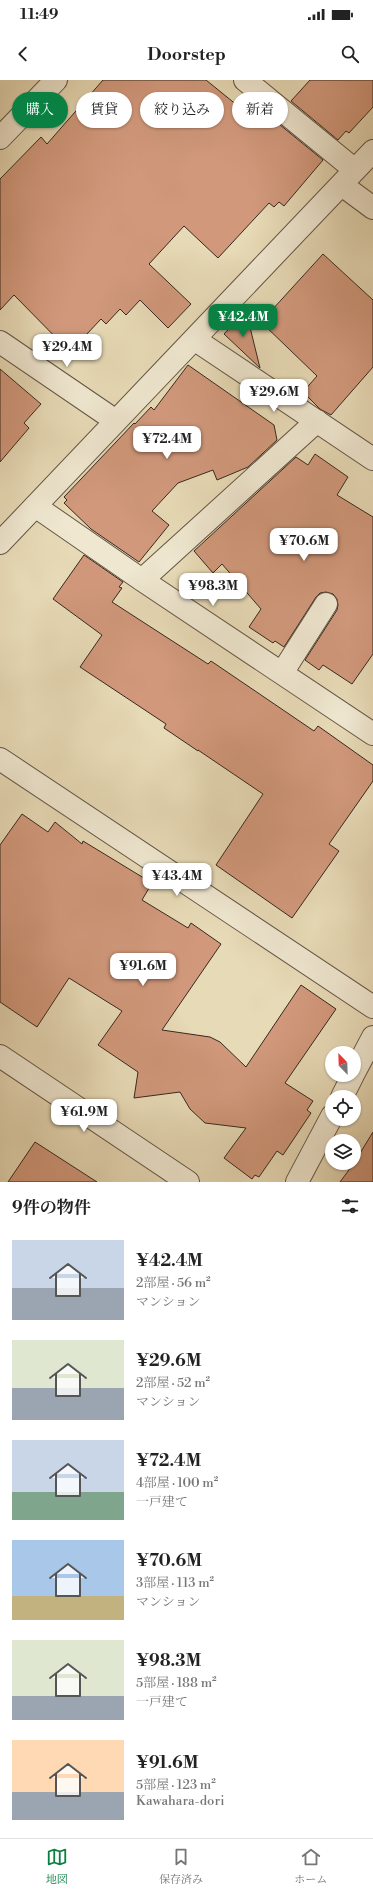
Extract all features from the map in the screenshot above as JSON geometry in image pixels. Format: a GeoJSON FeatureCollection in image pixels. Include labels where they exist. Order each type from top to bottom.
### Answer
{"type":"FeatureCollection","features":[{"type":"Feature","properties":{"kind":"street"},"geometry":{"type":"LineString","coordinates":[[4,127],[56,80]]}},
{"type":"Feature","properties":{"kind":"street"},"geometry":{"type":"LineString","coordinates":[[245,80],[348,177],[373,208]]}},
{"type":"Feature","properties":{"kind":"street"},"geometry":{"type":"LineString","coordinates":[[0,543],[373,152]]}},
{"type":"Feature","properties":{"kind":"street"},"geometry":{"type":"LineString","coordinates":[[194,339],[373,459]]}},
{"type":"Feature","properties":{"kind":"street"},"geometry":{"type":"LineString","coordinates":[[0,342],[116,421]]}},
{"type":"Feature","properties":{"kind":"street"},"geometry":{"type":"LineString","coordinates":[[142,580],[317,421]]}},
{"type":"Feature","properties":{"kind":"street"},"geometry":{"type":"LineString","coordinates":[[35,506],[142,580],[373,734]]}},
{"type":"Feature","properties":{"kind":"street"},"geometry":{"type":"LineString","coordinates":[[282,673],[326,604]]}},
{"type":"Feature","properties":{"kind":"street"},"geometry":{"type":"LineString","coordinates":[[0,759],[373,1007]]}},
{"type":"Feature","properties":{"kind":"street"},"geometry":{"type":"LineString","coordinates":[[361,1060],[373,1037]]}},
{"type":"Feature","properties":{"kind":"street"},"geometry":{"type":"LineString","coordinates":[[0,1056],[188,1182]]}},
{"type":"Feature","properties":{"kind":"street"},"geometry":{"type":"LineString","coordinates":[[297,1182],[327,1126]]}},
{"type":"Feature","properties":{"kind":"building"},"geometry":{"type":"Polygon","coordinates":[[[103,80],[206,80],[221,92],[140,92],[140,128],[224,128],[224,95],[232,101],[232,128],[284,128],[323,160],[284,206],[279,202],[274,207],[269,203],[218,258],[184,226],[149,264],[191,304],[168,328],[140,300],[126,315],[120,309],[106,324],[101,319],[70,352],[14,295],[0,310],[0,179],[41,137],[47,144],[61,128],[68,128],[68,120],[76,111],[76,128],[132,128],[132,92],[92,92],[103,80]]]}},
{"type":"Feature","properties":{"kind":"building"},"geometry":{"type":"Polygon","coordinates":[[[310,80],[373,80],[373,107],[349,133],[346,131],[338,140],[291,101],[310,80]]]}},
{"type":"Feature","properties":{"kind":"building"},"geometry":{"type":"Polygon","coordinates":[[[323,254],[373,300],[373,367],[331,415],[320,409],[303,392],[317,376],[261,322],[323,254]]]}},
{"type":"Feature","properties":{"kind":"building"},"geometry":{"type":"Polygon","coordinates":[[[246,311],[260,368],[224,334],[246,311]]]}},
{"type":"Feature","properties":{"kind":"building"},"geometry":{"type":"Polygon","coordinates":[[[188,365],[274,425],[277,440],[248,467],[217,480],[213,470],[178,483],[152,511],[169,525],[139,562],[91,529],[64,503],[67,500],[64,497],[134,423],[135,424],[151,407],[154,410],[188,365]]]}},
{"type":"Feature","properties":{"kind":"building"},"geometry":{"type":"Polygon","coordinates":[[[0,369],[41,404],[24,423],[29,428],[0,462],[0,369]]]}},
{"type":"Feature","properties":{"kind":"building"},"geometry":{"type":"Polygon","coordinates":[[[315,454],[348,477],[337,495],[373,517],[373,654],[352,684],[323,665],[319,670],[305,660],[337,610],[337,599],[333,594],[326,592],[320,593],[316,597],[284,647],[275,641],[273,643],[249,627],[261,609],[222,564],[213,573],[194,551],[296,457],[308,465],[315,454]]]}},
{"type":"Feature","properties":{"kind":"building"},"geometry":{"type":"Polygon","coordinates":[[[84,555],[123,582],[119,587],[122,588],[112,602],[208,664],[211,661],[314,731],[318,726],[373,765],[373,781],[329,844],[339,851],[292,918],[216,865],[263,794],[164,728],[166,724],[80,667],[102,635],[53,599],[84,555]]]}},
{"type":"Feature","properties":{"kind":"building"},"geometry":{"type":"Polygon","coordinates":[[[22,814],[48,832],[55,822],[82,844],[83,841],[152,883],[142,900],[188,928],[191,923],[221,944],[162,1030],[210,1037],[220,1042],[246,1067],[301,985],[336,1009],[285,1083],[313,1101],[307,1110],[311,1113],[283,1155],[277,1151],[259,1177],[255,1175],[252,1179],[224,1158],[246,1128],[205,1123],[190,1109],[180,1092],[134,1098],[138,1072],[98,1045],[122,1011],[69,978],[37,1027],[0,1002],[0,845],[22,814]]]}},
{"type":"Feature","properties":{"kind":"building"},"geometry":{"type":"Polygon","coordinates":[[[373,1132],[373,1182],[340,1182],[349,1170],[361,1170],[361,1152],[373,1132]]]}},
{"type":"Feature","properties":{"kind":"building"},"geometry":{"type":"Polygon","coordinates":[[[35,1142],[97,1182],[8,1182],[35,1142]]]}}]}
